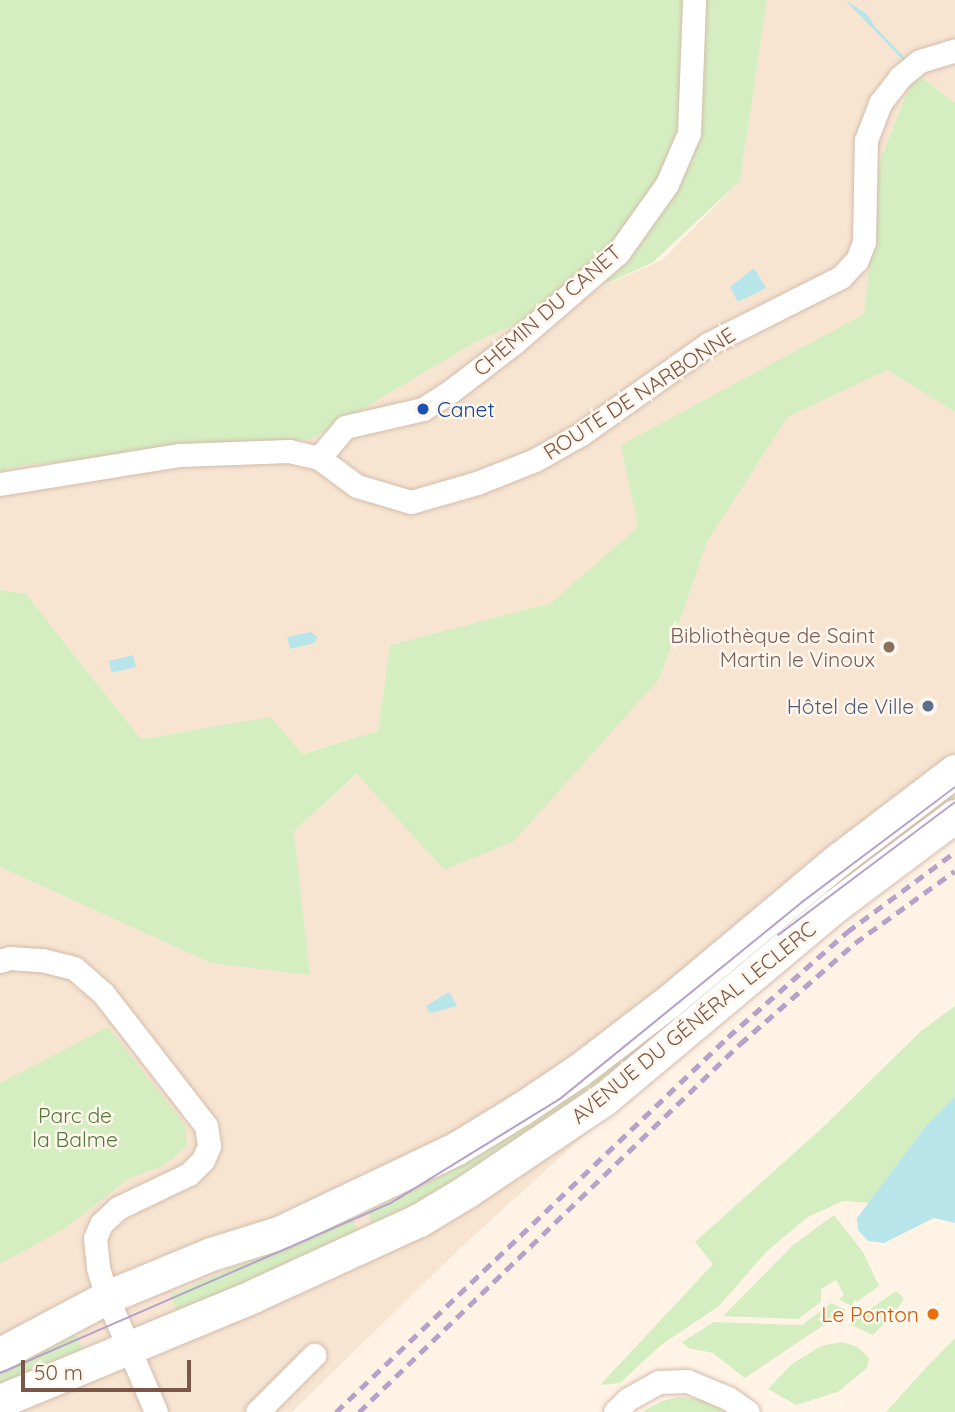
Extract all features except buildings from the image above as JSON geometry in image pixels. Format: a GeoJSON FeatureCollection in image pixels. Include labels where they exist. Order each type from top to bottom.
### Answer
{"type":"FeatureCollection","features":[{"type":"Feature","properties":{"kind":"main road","name":"AVENUE DU GÉNÉRAL LECLERC"},"geometry":{"type":"LineString","coordinates":[[0,1354],[107,1297],[211,1254],[281,1232],[457,1148],[521,1110],[579,1070],[668,1002],[838,860],[955,771]]}},
{"type":"Feature","properties":{"kind":"main road","name":"AVENUE DU GÉNÉRAL LECLERC"},"geometry":{"type":"LineString","coordinates":[[0,1401],[371,1242],[467,1191],[604,1099],[835,906],[955,816]]}},
{"type":"Feature","properties":{"kind":"street","name":"CHEMIN DU CANET"},"geometry":{"type":"LineString","coordinates":[[319,458],[345,427],[423,409],[451,391],[515,342],[618,253],[667,184],[689,133],[694,0]]}},
{"type":"Feature","properties":{"kind":"street","name":"ROUTE DE NARBONNE"},"geometry":{"type":"LineString","coordinates":[[0,484],[180,455],[289,451],[319,458],[357,486],[411,502],[477,483],[535,460],[581,434],[708,344],[841,276],[857,260],[864,242],[866,140],[880,103],[900,77],[920,61],[955,50]]}},
{"type":"Feature","properties":{"kind":"street"},"geometry":{"type":"LineString","coordinates":[[0,961],[10,958],[42,960],[74,968],[103,993],[206,1126],[209,1146],[203,1160],[189,1174],[118,1208],[101,1224],[95,1238],[96,1256],[107,1297],[156,1412]]}},
{"type":"Feature","properties":{"kind":"street"},"geometry":{"type":"LineString","coordinates":[[257,1412],[314,1356]]}},
{"type":"Feature","properties":{"kind":"street"},"geometry":{"type":"LineString","coordinates":[[615,1412],[628,1399],[659,1382],[687,1381],[728,1398],[748,1412]]}},
{"type":"Feature","properties":{"kind":"shaded area"},"geometry":{"type":"Polygon","coordinates":[[[767,0],[955,0],[955,103],[915,72],[880,160],[864,314],[796,353],[639,526],[552,603],[390,645],[378,731],[301,754],[271,717],[141,739],[26,594],[0,590],[0,471],[26,465],[312,439],[474,343],[662,260],[740,181],[767,0]]]}},
{"type":"Feature","properties":{"kind":"shaded area"},"geometry":{"type":"Polygon","coordinates":[[[887,370],[955,412],[955,830],[695,1034],[456,1252],[292,1412],[0,1412],[0,867],[211,963],[294,831],[358,774],[444,870],[660,678],[707,542],[788,417],[887,370]]]}},
{"type":"Feature","properties":{"kind":"green space"},"geometry":{"type":"Polygon","coordinates":[[[0,0],[767,0],[740,181],[652,263],[474,343],[312,439],[26,465],[0,471],[0,0]]]}},
{"type":"Feature","properties":{"kind":"green space"},"geometry":{"type":"Polygon","coordinates":[[[915,72],[955,103],[955,412],[887,370],[788,417],[707,542],[660,678],[514,841],[444,870],[357,774],[294,831],[310,975],[211,963],[0,867],[0,590],[26,594],[141,739],[271,717],[302,754],[378,731],[390,645],[551,603],[638,527],[621,445],[864,314],[880,160],[915,72]]]}},
{"type":"Feature","properties":{"kind":"green space"},"geometry":{"type":"Polygon","coordinates":[[[955,782],[955,810],[598,1096],[438,1201],[372,1226],[367,1209],[955,782]]]}},
{"type":"Feature","properties":{"kind":"green space"},"geometry":{"type":"Polygon","coordinates":[[[955,1006],[955,1096],[926,1126],[870,1203],[843,1201],[808,1217],[767,1251],[719,1306],[661,1345],[620,1383],[600,1385],[713,1264],[695,1242],[822,1128],[921,1031],[955,1006]]]}},
{"type":"Feature","properties":{"kind":"green space","name":"Parc de la Balme"},"geometry":{"type":"Polygon","coordinates":[[[108,1027],[185,1125],[187,1146],[163,1166],[128,1179],[64,1229],[0,1264],[0,1083],[108,1027]]]}},
{"type":"Feature","properties":{"kind":"green space"},"geometry":{"type":"Polygon","coordinates":[[[351,1215],[362,1240],[181,1320],[170,1296],[351,1215]]]}},
{"type":"Feature","properties":{"kind":"green space"},"geometry":{"type":"Polygon","coordinates":[[[834,1215],[863,1252],[879,1286],[851,1306],[839,1299],[844,1295],[836,1280],[821,1289],[821,1302],[798,1319],[723,1316],[793,1245],[834,1215]]]}},
{"type":"Feature","properties":{"kind":"green space"},"geometry":{"type":"Polygon","coordinates":[[[896,1291],[904,1298],[897,1310],[873,1335],[849,1324],[896,1291]]]}},
{"type":"Feature","properties":{"kind":"green space"},"geometry":{"type":"Polygon","coordinates":[[[831,1303],[846,1310],[745,1378],[713,1353],[688,1348],[682,1342],[714,1322],[802,1325],[831,1303]]]}},
{"type":"Feature","properties":{"kind":"green space"},"geometry":{"type":"Polygon","coordinates":[[[70,1319],[83,1351],[0,1394],[0,1359],[70,1319]]]}},
{"type":"Feature","properties":{"kind":"green space"},"geometry":{"type":"Polygon","coordinates":[[[955,1338],[955,1412],[886,1412],[921,1373],[955,1338]]]}},
{"type":"Feature","properties":{"kind":"green space"},"geometry":{"type":"Polygon","coordinates":[[[842,1342],[858,1347],[869,1358],[867,1368],[838,1392],[796,1405],[768,1389],[792,1364],[821,1346],[842,1342]]]}},
{"type":"Feature","properties":{"kind":"green space"},"geometry":{"type":"Polygon","coordinates":[[[680,1397],[701,1399],[726,1412],[642,1412],[662,1401],[680,1397]]]}},
{"type":"Feature","properties":{"kind":"water"},"geometry":{"type":"Polygon","coordinates":[[[845,0],[866,13],[876,28],[907,60],[905,62],[845,0]]]}},
{"type":"Feature","properties":{"kind":"water"},"geometry":{"type":"Polygon","coordinates":[[[754,268],[766,288],[738,302],[730,287],[754,268]]]}},
{"type":"Feature","properties":{"kind":"water"},"geometry":{"type":"Polygon","coordinates":[[[311,632],[317,637],[315,643],[290,649],[287,637],[311,632]]]}},
{"type":"Feature","properties":{"kind":"water"},"geometry":{"type":"Polygon","coordinates":[[[133,655],[136,667],[112,673],[109,661],[133,655]]]}},
{"type":"Feature","properties":{"kind":"water"},"geometry":{"type":"Polygon","coordinates":[[[449,992],[457,1006],[430,1013],[426,1006],[449,992]]]}},
{"type":"Feature","properties":{"kind":"water"},"geometry":{"type":"Polygon","coordinates":[[[955,1096],[955,1223],[934,1218],[884,1243],[868,1241],[858,1230],[857,1218],[926,1126],[955,1096]]]}},
{"type":"Feature","properties":{"kind":"tram line"},"geometry":{"type":"LineString","coordinates":[[0,1373],[389,1204],[561,1098],[802,902],[955,787]]}},
{"type":"Feature","properties":{"kind":"tram line"},"geometry":{"type":"LineString","coordinates":[[778,935],[955,802]]}},
{"type":"Feature","properties":{"kind":"railway"},"geometry":{"type":"LineString","coordinates":[[336,1412],[728,1037],[847,932],[955,852]]}},
{"type":"Feature","properties":{"kind":"railway"},"geometry":{"type":"LineString","coordinates":[[359,1412],[740,1044],[855,943],[955,871]]}},
{"type":"Feature","properties":{"kind":"place","name":"Canet"},"geometry":{"type":"Point","coordinates":[423,409]}},
{"type":"Feature","properties":{"kind":"place","name":"Bibliothèque de Saint Martin le Vinoux"},"geometry":{"type":"Point","coordinates":[889,647]}},
{"type":"Feature","properties":{"kind":"place","name":"Hôtel de Ville"},"geometry":{"type":"Point","coordinates":[928,706]}},
{"type":"Feature","properties":{"kind":"place","name":"Le Ponton"},"geometry":{"type":"Point","coordinates":[933,1314]}}]}
